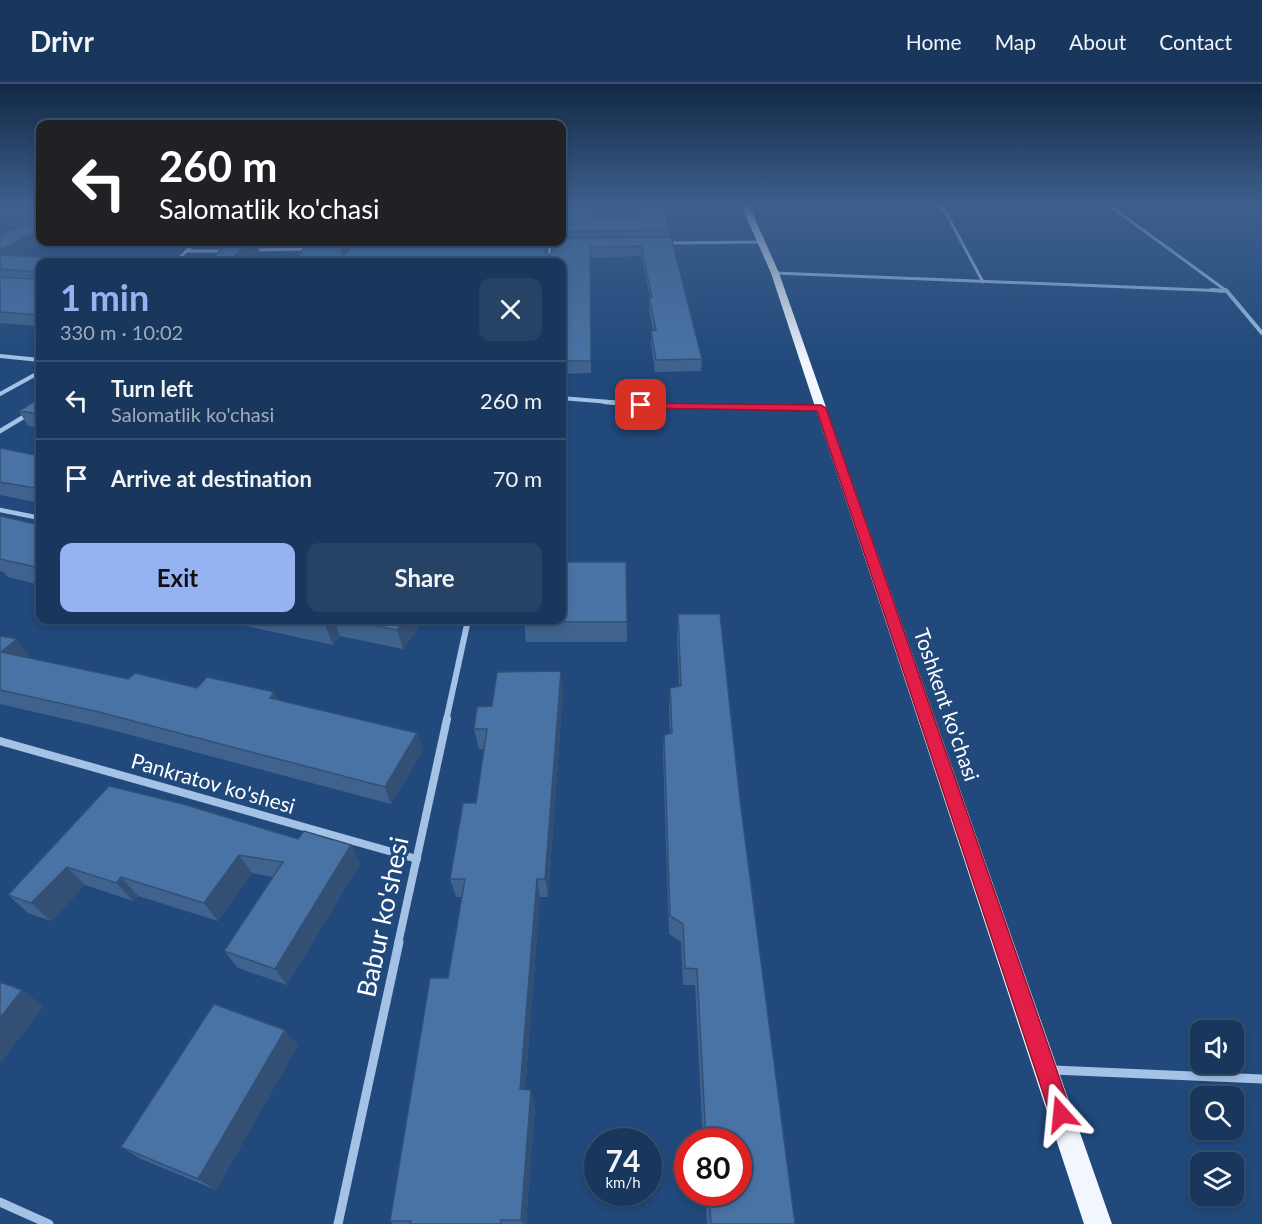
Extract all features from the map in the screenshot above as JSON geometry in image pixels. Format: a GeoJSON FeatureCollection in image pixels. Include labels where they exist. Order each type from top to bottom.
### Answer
{"type":"FeatureCollection","features":[{"type":"Feature","properties":{"kind":"highway","name":"Toshkent ko'chasi"},"geometry":{"type":"LineString","coordinates":[[768,256],[1098,1224]]}},
{"type":"Feature","properties":{"kind":"street"},"geometry":{"type":"LineString","coordinates":[[969,256],[983,282]]}},
{"type":"Feature","properties":{"kind":"street"},"geometry":{"type":"LineString","coordinates":[[1180,256],[1227,291],[1262,333]]}},
{"type":"Feature","properties":{"kind":"street"},"geometry":{"type":"LineString","coordinates":[[775,273],[1227,291]]}},
{"type":"Feature","properties":{"kind":"street"},"geometry":{"type":"LineString","coordinates":[[0,356],[36,360]]}},
{"type":"Feature","properties":{"kind":"street"},"geometry":{"type":"LineString","coordinates":[[0,394],[36,374]]}},
{"type":"Feature","properties":{"kind":"street"},"geometry":{"type":"LineString","coordinates":[[566,398],[641,405],[821,408]]}},
{"type":"Feature","properties":{"kind":"street"},"geometry":{"type":"LineString","coordinates":[[0,431],[36,409]]}},
{"type":"Feature","properties":{"kind":"street"},"geometry":{"type":"LineString","coordinates":[[0,510],[36,518]]}},
{"type":"Feature","properties":{"kind":"street","name":"Babur ko'shesi"},"geometry":{"type":"LineString","coordinates":[[338,1224],[467,624]]}},
{"type":"Feature","properties":{"kind":"street","name":"Pankratov ko'shesi"},"geometry":{"type":"LineString","coordinates":[[0,741],[417,859]]}},
{"type":"Feature","properties":{"kind":"street"},"geometry":{"type":"LineString","coordinates":[[1047,1070],[1262,1079]]}},
{"type":"Feature","properties":{"kind":"street"},"geometry":{"type":"LineString","coordinates":[[0,1202],[49,1224]]}},
{"type":"Feature","properties":{"kind":"building"},"geometry":{"type":"Polygon","coordinates":[[[0,256],[58,258],[36,258],[36,273],[0,269],[0,256]]]}},
{"type":"Feature","properties":{"kind":"building"},"geometry":{"type":"Polygon","coordinates":[[[214,256],[235,256],[233,258],[213,258],[214,256]]]}},
{"type":"Feature","properties":{"kind":"building"},"geometry":{"type":"Polygon","coordinates":[[[590,256],[591,361],[566,361],[566,258],[298,258],[590,256]]]}},
{"type":"Feature","properties":{"kind":"building"},"geometry":{"type":"Polygon","coordinates":[[[643,256],[676,256],[702,359],[656,360],[651,331],[656,330],[649,297],[652,297],[643,256]]]}},
{"type":"Feature","properties":{"kind":"building"},"geometry":{"type":"Polygon","coordinates":[[[0,277],[36,278],[36,315],[0,312],[0,277]]]}},
{"type":"Feature","properties":{"kind":"building"},"geometry":{"type":"Polygon","coordinates":[[[36,400],[36,413],[19,411],[36,400]]]}},
{"type":"Feature","properties":{"kind":"building"},"geometry":{"type":"Polygon","coordinates":[[[0,448],[36,455],[36,488],[0,482],[0,448]]]}},
{"type":"Feature","properties":{"kind":"building"},"geometry":{"type":"Polygon","coordinates":[[[0,516],[36,524],[36,567],[0,559],[0,516]]]}},
{"type":"Feature","properties":{"kind":"building"},"geometry":{"type":"Polygon","coordinates":[[[566,562],[626,562],[627,622],[566,622],[566,562]]]}},
{"type":"Feature","properties":{"kind":"building"},"geometry":{"type":"Polygon","coordinates":[[[678,614],[720,614],[740,800],[795,1224],[711,1224],[710,1206],[752,1206],[752,1128],[705,1128],[697,969],[685,968],[683,924],[670,916],[664,735],[672,733],[670,688],[681,686],[678,614]]]}},
{"type":"Feature","properties":{"kind":"building"},"geometry":{"type":"Polygon","coordinates":[[[366,624],[402,624],[397,630],[366,624]]]}},
{"type":"Feature","properties":{"kind":"building"},"geometry":{"type":"Polygon","coordinates":[[[0,636],[17,639],[1,652],[128,679],[135,673],[197,688],[207,677],[274,692],[270,698],[417,733],[385,787],[95,711],[0,690],[0,636]]]}},
{"type":"Feature","properties":{"kind":"building"},"geometry":{"type":"Polygon","coordinates":[[[561,671],[545,879],[537,879],[520,1089],[531,1090],[521,1220],[501,1220],[501,1224],[410,1224],[411,1221],[390,1221],[430,978],[448,978],[465,879],[450,879],[463,803],[476,803],[487,729],[474,729],[477,707],[492,706],[497,672],[561,671]]]}},
{"type":"Feature","properties":{"kind":"building"},"geometry":{"type":"Polygon","coordinates":[[[109,786],[183,804],[298,839],[304,831],[351,845],[275,969],[224,951],[283,862],[239,855],[204,903],[121,877],[116,883],[67,867],[31,903],[8,895],[109,786]]]}},
{"type":"Feature","properties":{"kind":"building"},"geometry":{"type":"Polygon","coordinates":[[[0,982],[22,990],[0,1018],[0,982]]]}},
{"type":"Feature","properties":{"kind":"building"},"geometry":{"type":"Polygon","coordinates":[[[214,1004],[285,1030],[198,1179],[121,1147],[214,1004]]]}},
{"type":"Feature","properties":{"kind":"route"},"geometry":{"type":"LineString","coordinates":[[641,405],[821,408],[1061,1114]]}}]}
